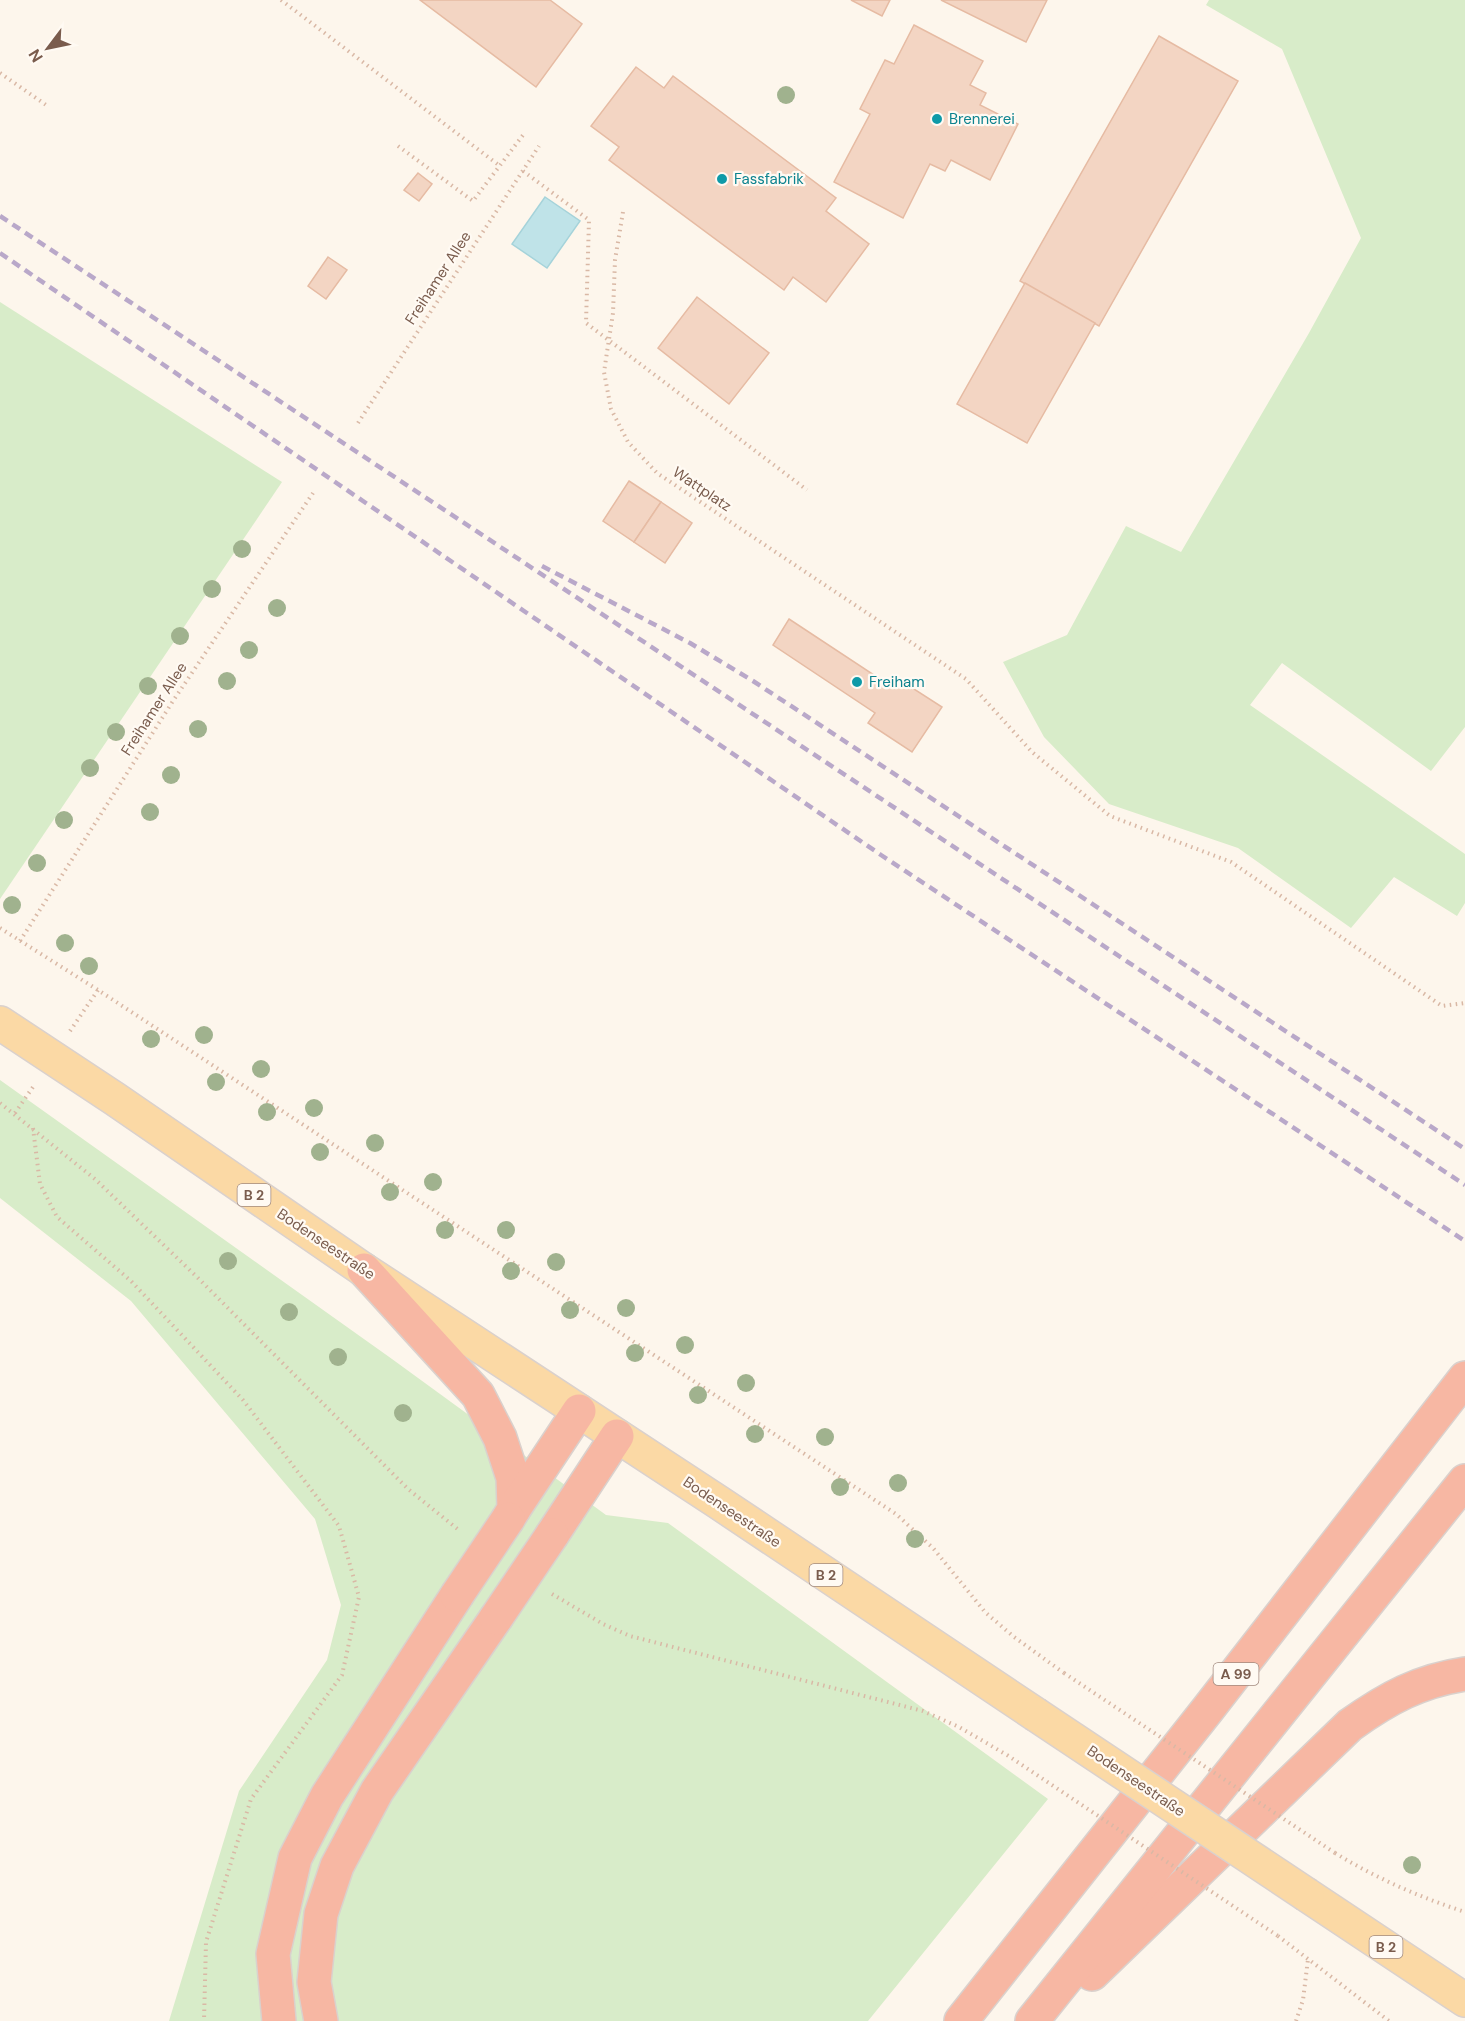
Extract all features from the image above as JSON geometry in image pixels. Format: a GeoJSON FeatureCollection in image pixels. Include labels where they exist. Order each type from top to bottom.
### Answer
{"type":"FeatureCollection","features":[{"type":"Feature","properties":{"kind":"highway"},"geometry":{"type":"LineString","coordinates":[[364,1270],[478,1395],[500,1438],[513,1478],[511,1514]]}},
{"type":"Feature","properties":{"kind":"highway","name":"A 99"},"geometry":{"type":"LineString","coordinates":[[961,2021],[1208,1709],[1465,1378]]}},
{"type":"Feature","properties":{"kind":"highway"},"geometry":{"type":"LineString","coordinates":[[279,2021],[273,1954],[295,1858],[327,1796],[579,1411]]}},
{"type":"Feature","properties":{"kind":"highway"},"geometry":{"type":"LineString","coordinates":[[321,2021],[314,1982],[317,1948],[321,1914],[337,1866],[377,1791],[617,1436]]}},
{"type":"Feature","properties":{"kind":"highway"},"geometry":{"type":"LineString","coordinates":[[1032,2021],[1465,1481]]}},
{"type":"Feature","properties":{"kind":"highway"},"geometry":{"type":"LineString","coordinates":[[1043,2021],[1350,1725],[1379,1704],[1410,1688],[1439,1678],[1465,1674]]}},
{"type":"Feature","properties":{"kind":"highway"},"geometry":{"type":"LineString","coordinates":[[936,2021],[1004,1967]]}},
{"type":"Feature","properties":{"kind":"main road","name":"Bodenseestraße"},"geometry":{"type":"LineString","coordinates":[[0,1023],[364,1270],[1465,2000]]}},
{"type":"Feature","properties":{"kind":"path"},"geometry":{"type":"LineString","coordinates":[[280,0],[500,166]]}},
{"type":"Feature","properties":{"kind":"path"},"geometry":{"type":"LineString","coordinates":[[0,73],[49,107]]}},
{"type":"Feature","properties":{"kind":"path"},"geometry":{"type":"LineString","coordinates":[[398,146],[473,201],[523,135]]}},
{"type":"Feature","properties":{"kind":"path","name":"Freihamer Allee"},"geometry":{"type":"LineString","coordinates":[[358,423],[539,146]]}},
{"type":"Feature","properties":{"kind":"path"},"geometry":{"type":"LineString","coordinates":[[523,171],[590,220],[586,323],[807,490]]}},
{"type":"Feature","properties":{"kind":"path","name":"Wattplatz"},"geometry":{"type":"LineString","coordinates":[[623,212],[615,260],[613,313],[604,372],[611,409],[628,442],[657,473],[966,680],[1032,752],[1110,816],[1231,862],[1442,1006],[1465,1003]]}},
{"type":"Feature","properties":{"kind":"path","name":"Freihamer Allee"},"geometry":{"type":"LineString","coordinates":[[20,941],[173,701],[313,493]]}},
{"type":"Feature","properties":{"kind":"path"},"geometry":{"type":"LineString","coordinates":[[0,928],[896,1514],[933,1548],[985,1612],[1014,1637],[1064,1673],[1370,1874],[1427,1900],[1465,1912]]}},
{"type":"Feature","properties":{"kind":"path"},"geometry":{"type":"LineString","coordinates":[[0,1103],[95,1179],[198,1278],[408,1489],[466,1537]]}},
{"type":"Feature","properties":{"kind":"path"},"geometry":{"type":"LineString","coordinates":[[33,1128],[40,1184],[57,1217],[131,1281],[243,1400],[339,1526],[359,1597],[342,1675],[251,1799],[206,1942],[204,2021]]}},
{"type":"Feature","properties":{"kind":"path"},"geometry":{"type":"LineString","coordinates":[[548,1592],[603,1624],[630,1636],[922,1711],[959,1727],[1007,1755],[1278,1936],[1389,2021]]}},
{"type":"Feature","properties":{"kind":"path"},"geometry":{"type":"LineString","coordinates":[[1296,2021],[1303,2000],[1308,1958]]}},
{"type":"Feature","properties":{"kind":"green space"},"geometry":{"type":"Polygon","coordinates":[[[1209,0],[1465,0],[1465,727],[1431,771],[1282,663],[1250,705],[1465,854],[1465,903],[1457,916],[1394,877],[1351,928],[1238,848],[1109,804],[1044,737],[1003,662],[1067,635],[1126,526],[1181,552],[1309,333],[1361,238],[1282,49],[1206,5],[1209,0]]]}},
{"type":"Feature","properties":{"kind":"green space"},"geometry":{"type":"Polygon","coordinates":[[[0,302],[282,482],[0,899],[0,302]]]}},
{"type":"Feature","properties":{"kind":"green space"},"geometry":{"type":"Polygon","coordinates":[[[0,1080],[392,1359],[606,1515],[668,1523],[1048,1799],[868,2021],[169,2021],[239,1791],[327,1660],[341,1605],[315,1519],[131,1301],[0,1198],[0,1080]]]}},
{"type":"Feature","properties":{"kind":"water"},"geometry":{"type":"Polygon","coordinates":[[[545,197],[580,221],[547,268],[512,244],[545,197]]]}},
{"type":"Feature","properties":{"kind":"building"},"geometry":{"type":"Polygon","coordinates":[[[420,0],[550,0],[582,24],[536,87],[420,0]]]}},
{"type":"Feature","properties":{"kind":"building"},"geometry":{"type":"Polygon","coordinates":[[[851,0],[890,0],[882,16],[851,0]]]}},
{"type":"Feature","properties":{"kind":"building"},"geometry":{"type":"Polygon","coordinates":[[[941,0],[1047,0],[1026,42],[941,0]]]}},
{"type":"Feature","properties":{"kind":"building","name":"Brennerei"},"geometry":{"type":"Polygon","coordinates":[[[914,25],[983,61],[970,85],[986,93],[980,105],[1018,124],[990,180],[951,160],[945,171],[930,164],[903,218],[834,182],[870,114],[860,109],[885,60],[894,64],[914,25]]]}},
{"type":"Feature","properties":{"kind":"building"},"geometry":{"type":"Polygon","coordinates":[[[1159,36],[1238,81],[1099,326],[1020,281],[1159,36]]]}},
{"type":"Feature","properties":{"kind":"building","name":"Fassfabrik"},"geometry":{"type":"Polygon","coordinates":[[[636,67],[664,88],[673,76],[836,198],[826,211],[869,244],[826,302],[793,277],[784,290],[609,160],[619,147],[591,126],[636,67]]]}},
{"type":"Feature","properties":{"kind":"building"},"geometry":{"type":"Polygon","coordinates":[[[418,173],[432,184],[419,201],[404,190],[418,173]]]}},
{"type":"Feature","properties":{"kind":"building"},"geometry":{"type":"Polygon","coordinates":[[[328,257],[347,270],[326,299],[308,286],[328,257]]]}},
{"type":"Feature","properties":{"kind":"building"},"geometry":{"type":"Polygon","coordinates":[[[1025,283],[1095,323],[1027,443],[957,404],[1025,283]]]}},
{"type":"Feature","properties":{"kind":"building"},"geometry":{"type":"Polygon","coordinates":[[[697,297],[769,353],[729,404],[658,348],[697,297]]]}},
{"type":"Feature","properties":{"kind":"building"},"geometry":{"type":"Polygon","coordinates":[[[629,481],[661,502],[634,542],[603,521],[629,481]]]}},
{"type":"Feature","properties":{"kind":"building"},"geometry":{"type":"Polygon","coordinates":[[[661,502],[692,523],[665,563],[634,542],[661,502]]]}},
{"type":"Feature","properties":{"kind":"building","name":"Freiham"},"geometry":{"type":"Polygon","coordinates":[[[789,619],[892,687],[897,678],[942,707],[912,752],[868,723],[875,713],[773,645],[789,619]]]}},
{"type":"Feature","properties":{"kind":"railway"},"geometry":{"type":"LineString","coordinates":[[0,216],[1465,1185]]}},
{"type":"Feature","properties":{"kind":"railway"},"geometry":{"type":"LineString","coordinates":[[0,253],[881,855],[1465,1241]]}},
{"type":"Feature","properties":{"kind":"railway"},"geometry":{"type":"LineString","coordinates":[[542,566],[690,643],[753,681],[1465,1149]]}},
{"type":"Feature","properties":{"kind":"place","name":"Brennerei"},"geometry":{"type":"Point","coordinates":[937,119]}},
{"type":"Feature","properties":{"kind":"place","name":"Fassfabrik"},"geometry":{"type":"Point","coordinates":[722,179]}},
{"type":"Feature","properties":{"kind":"place","name":"Freiham"},"geometry":{"type":"Point","coordinates":[857,682]}}]}
